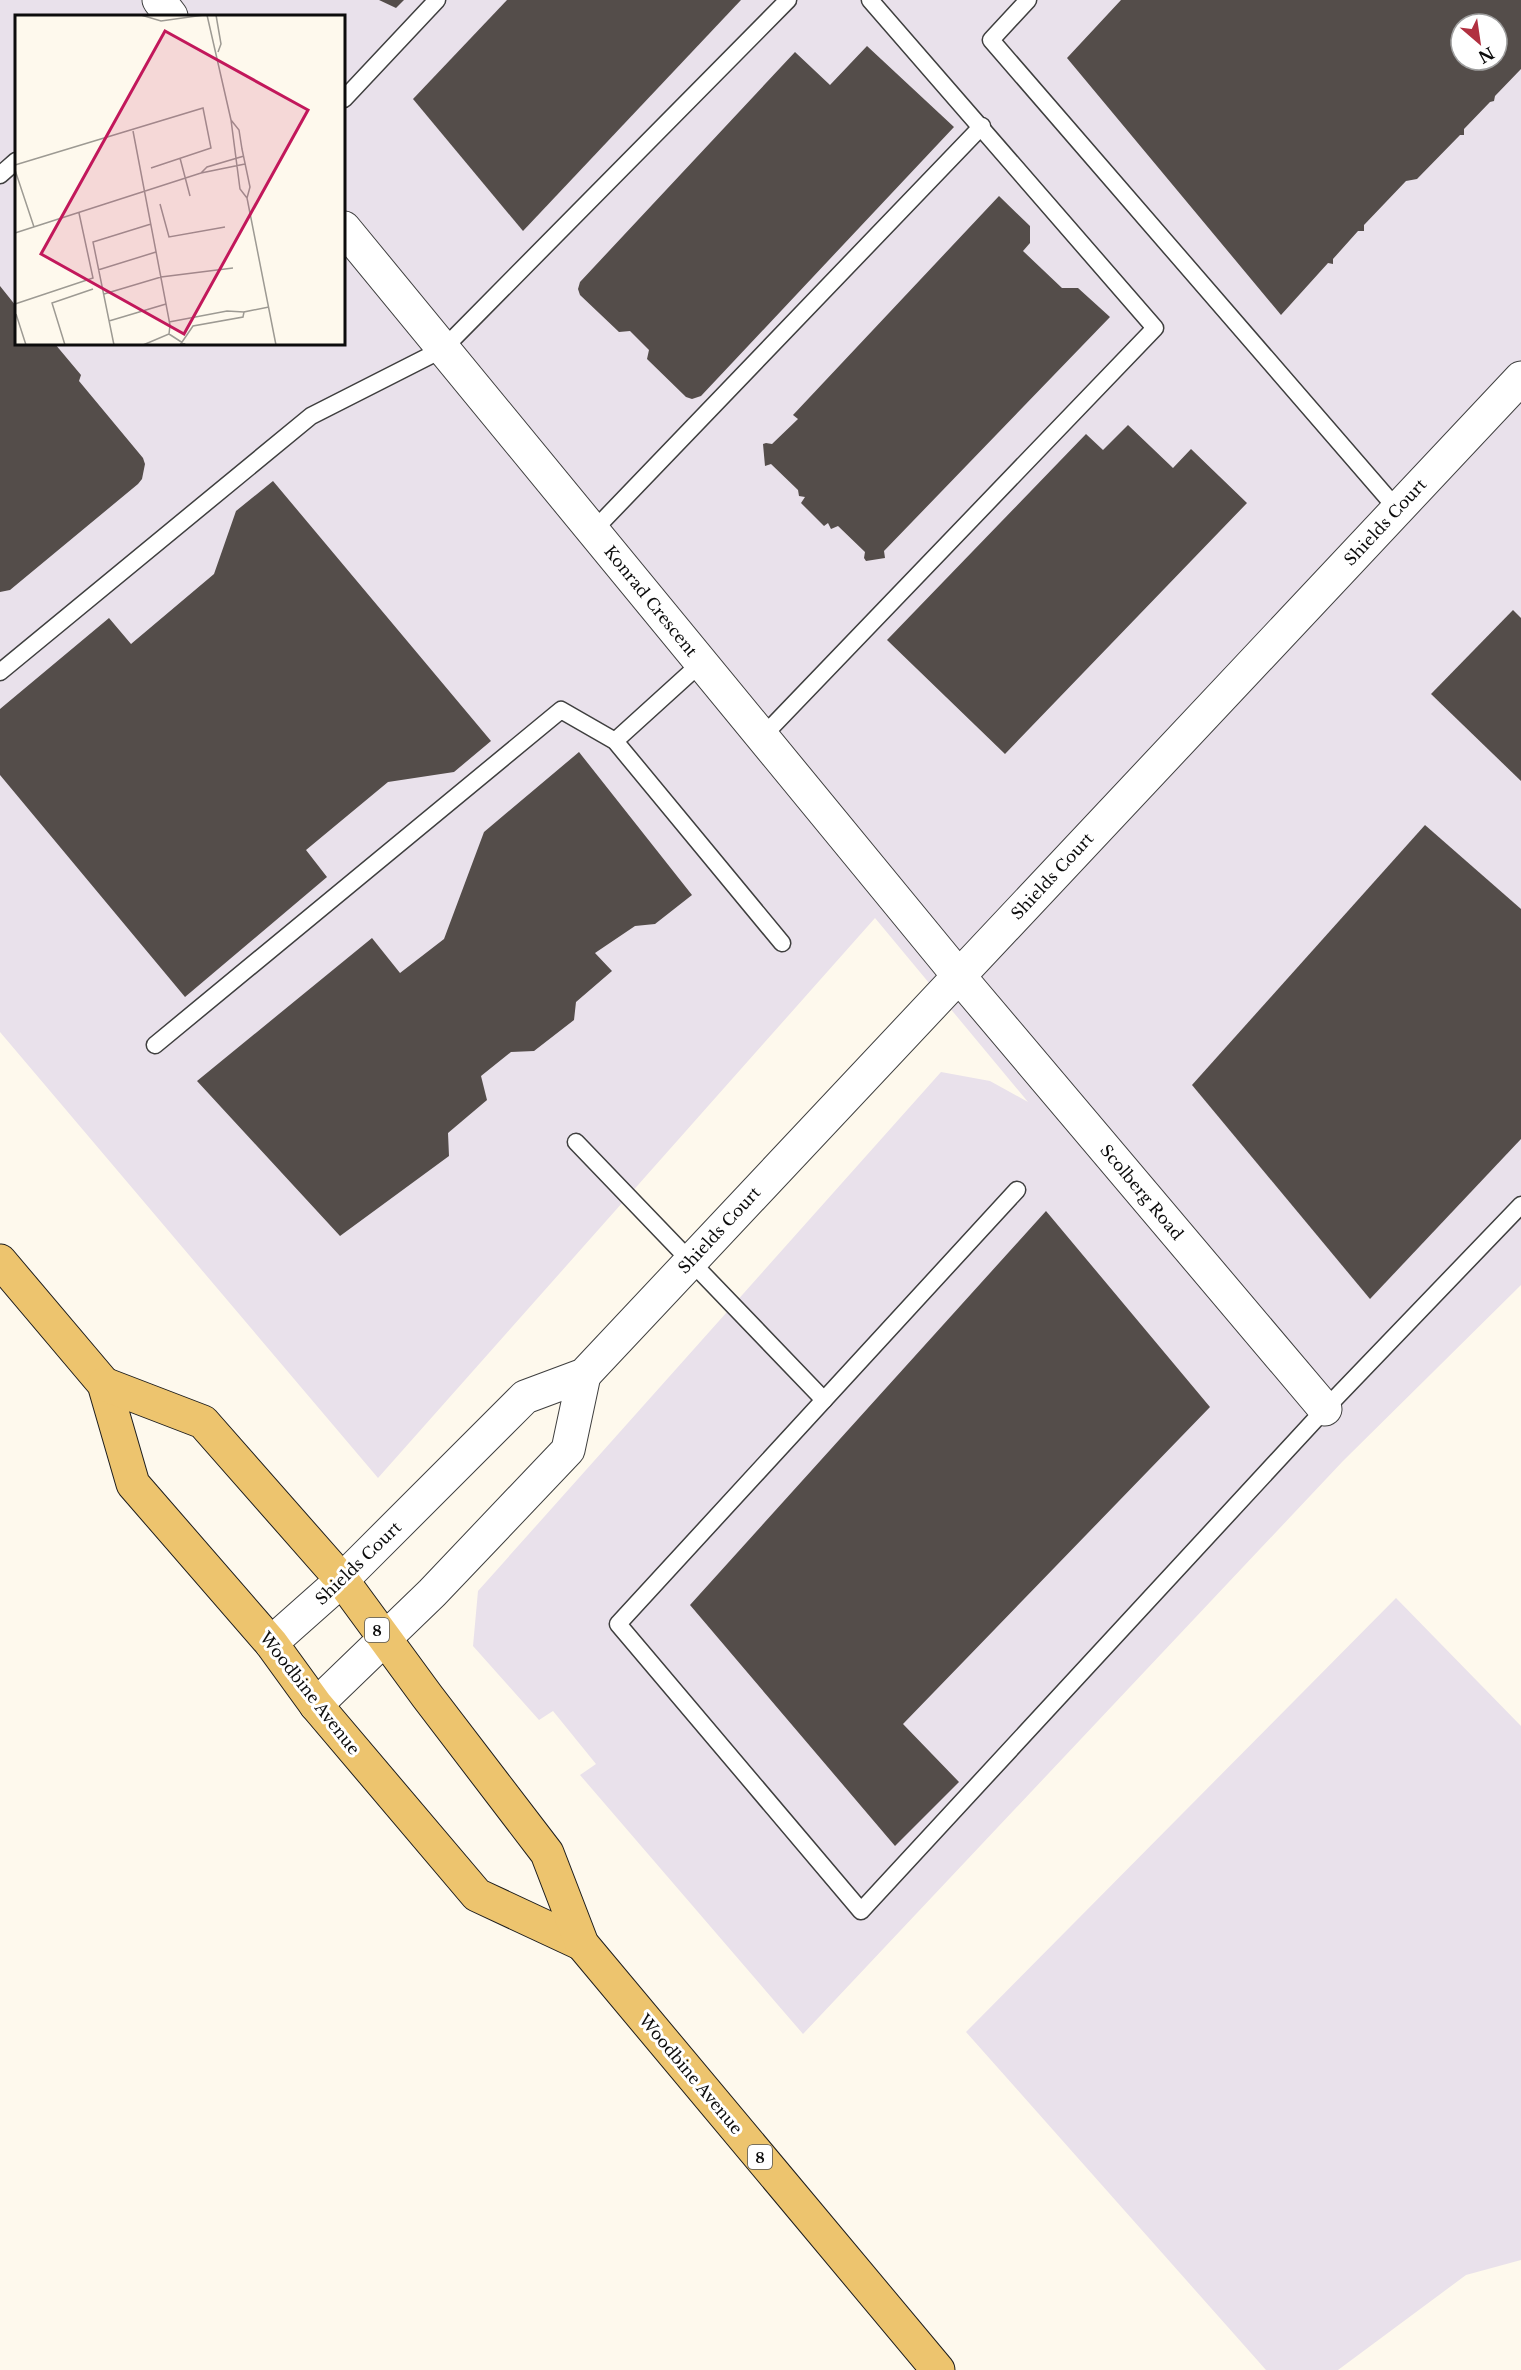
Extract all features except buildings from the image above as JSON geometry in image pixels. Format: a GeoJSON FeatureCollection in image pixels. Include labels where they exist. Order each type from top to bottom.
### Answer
{"type":"FeatureCollection","features":[{"type":"Feature","properties":{"kind":"main road","name":"Woodbine Avenue"},"geometry":{"type":"LineString","coordinates":[[0,1261],[104,1384],[133,1484],[272,1643],[316,1705],[477,1895],[582,1944]]}},
{"type":"Feature","properties":{"kind":"main road","name":"Woodbine Avenue"},"geometry":{"type":"LineString","coordinates":[[104,1384],[203,1422],[342,1580],[384,1640],[548,1852],[582,1944],[938,2370]]}},
{"type":"Feature","properties":{"kind":"street"},"geometry":{"type":"LineString","coordinates":[[159,0],[170,15]]}},
{"type":"Feature","properties":{"kind":"street","name":"Konrad Crescent"},"geometry":{"type":"LineString","coordinates":[[345,229],[958,975]]}},
{"type":"Feature","properties":{"kind":"street","name":"Shields Court"},"geometry":{"type":"LineString","coordinates":[[272,1643],[342,1580],[525,1397],[584,1375],[1521,378]]}},
{"type":"Feature","properties":{"kind":"street","name":"Scolberg Road"},"geometry":{"type":"LineString","coordinates":[[958,975],[1325,1409]]}},
{"type":"Feature","properties":{"kind":"street"},"geometry":{"type":"LineString","coordinates":[[316,1705],[432,1593],[568,1450],[584,1375]]}},
{"type":"Feature","properties":{"kind":"lane"},"geometry":{"type":"LineString","coordinates":[[345,98],[437,0]]}},
{"type":"Feature","properties":{"kind":"lane"},"geometry":{"type":"LineString","coordinates":[[0,672],[311,416],[442,349],[788,0]]}},
{"type":"Feature","properties":{"kind":"lane"},"geometry":{"type":"LineString","coordinates":[[762,737],[1155,328],[982,126],[870,0]]}},
{"type":"Feature","properties":{"kind":"lane"},"geometry":{"type":"LineString","coordinates":[[1028,0],[991,40],[1397,509]]}},
{"type":"Feature","properties":{"kind":"lane"},"geometry":{"type":"LineString","coordinates":[[593,531],[982,126]]}},
{"type":"Feature","properties":{"kind":"lane"},"geometry":{"type":"LineString","coordinates":[[0,175],[15,162]]}},
{"type":"Feature","properties":{"kind":"lane"},"geometry":{"type":"LineString","coordinates":[[615,741],[701,663]]}},
{"type":"Feature","properties":{"kind":"lane"},"geometry":{"type":"LineString","coordinates":[[155,1045],[561,710],[615,741],[782,943]]}},
{"type":"Feature","properties":{"kind":"lane"},"geometry":{"type":"LineString","coordinates":[[576,1142],[824,1400]]}},
{"type":"Feature","properties":{"kind":"lane"},"geometry":{"type":"LineString","coordinates":[[1017,1190],[618,1624],[861,1911],[1325,1409],[1521,1205]]}},
{"type":"Feature","properties":{"kind":"shaded area"},"geometry":{"type":"Polygon","coordinates":[[[0,0],[1521,0],[1521,1285],[1343,1461],[803,2034],[580,1775],[596,1764],[553,1711],[539,1720],[473,1646],[478,1591],[941,1072],[990,1081],[1028,1102],[875,918],[378,1478],[0,1032],[0,0]]]}},
{"type":"Feature","properties":{"kind":"shaded area"},"geometry":{"type":"Polygon","coordinates":[[[1396,1598],[1521,1726],[1521,2260],[1466,2275],[1338,2370],[1266,2370],[966,2032],[1396,1598]]]}}]}
